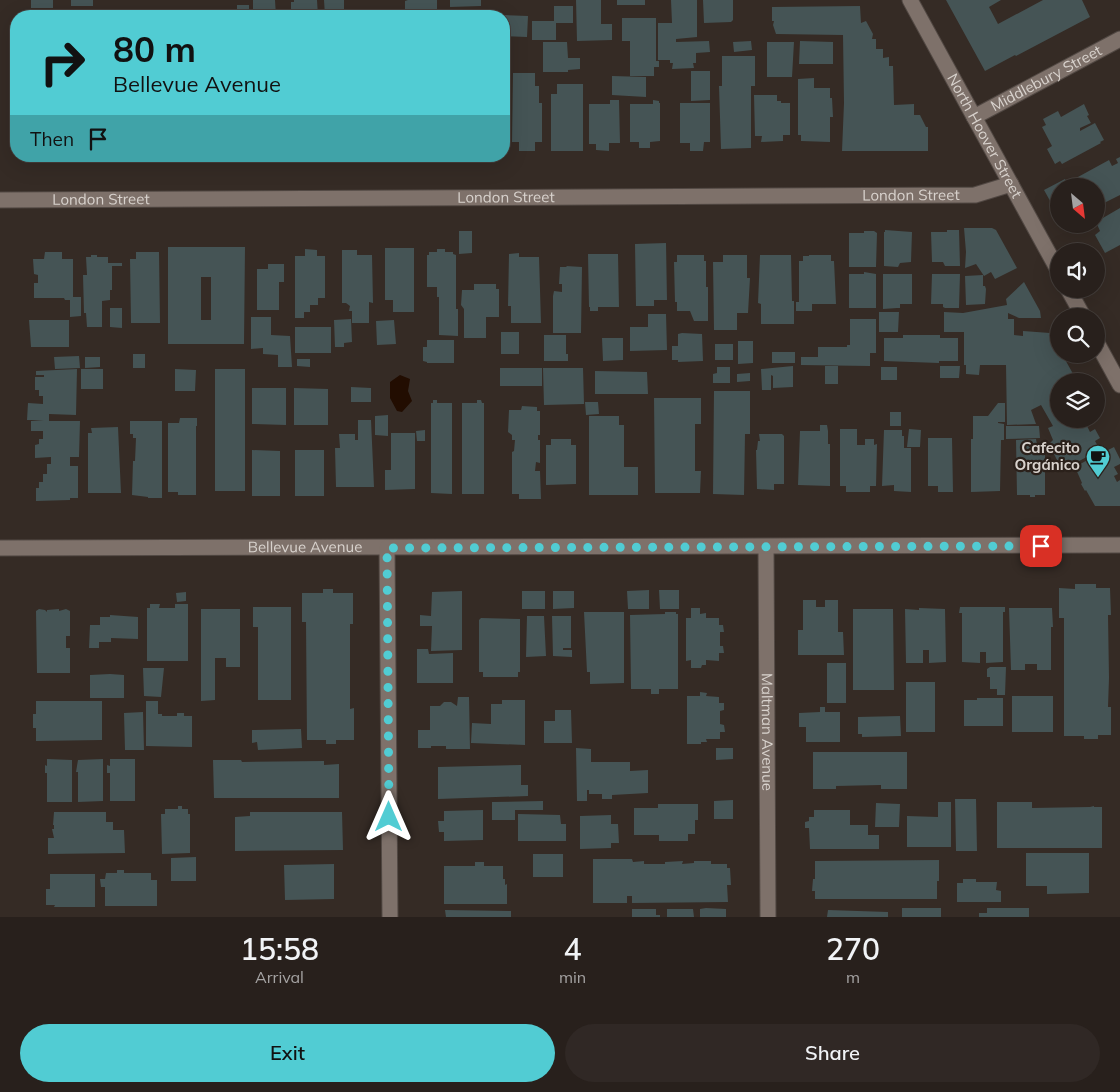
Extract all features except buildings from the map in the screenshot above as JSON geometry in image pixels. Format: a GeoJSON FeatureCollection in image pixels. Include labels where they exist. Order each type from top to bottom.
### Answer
{"type":"FeatureCollection","features":[{"type":"Feature","properties":{"kind":"street","name":"North Hoover Street"},"geometry":{"type":"LineString","coordinates":[[910,0],[1050,256]]}},
{"type":"Feature","properties":{"kind":"street","name":"Middlebury Street"},"geometry":{"type":"LineString","coordinates":[[974,117],[1120,39]]}},
{"type":"Feature","properties":{"kind":"street","name":"London Street"},"geometry":{"type":"LineString","coordinates":[[0,200],[975,195],[1011,184]]}},
{"type":"Feature","properties":{"kind":"street"},"geometry":{"type":"LineString","coordinates":[[1105,358],[1120,385]]}},
{"type":"Feature","properties":{"kind":"street","name":"Bellevue Avenue"},"geometry":{"type":"LineString","coordinates":[[0,548],[1120,546]]}},
{"type":"Feature","properties":{"kind":"street","name":"Maltman Avenue"},"geometry":{"type":"LineString","coordinates":[[766,547],[768,917]]}},
{"type":"Feature","properties":{"kind":"street"},"geometry":{"type":"LineString","coordinates":[[387,548],[390,917]]}},
{"type":"Feature","properties":{"kind":"shaded area"},"geometry":{"type":"Polygon","coordinates":[[[400,375],[410,379],[408,391],[412,401],[402,412],[397,411],[390,398],[390,382],[400,375]]]}},
{"type":"Feature","properties":{"kind":"place","name":"Cafecito Orgánico"},"geometry":{"type":"Point","coordinates":[1098,478]}},
{"type":"Feature","properties":{"kind":"route"},"geometry":{"type":"LineString","coordinates":[[389,817],[387,548],[1041,546]]}}]}
